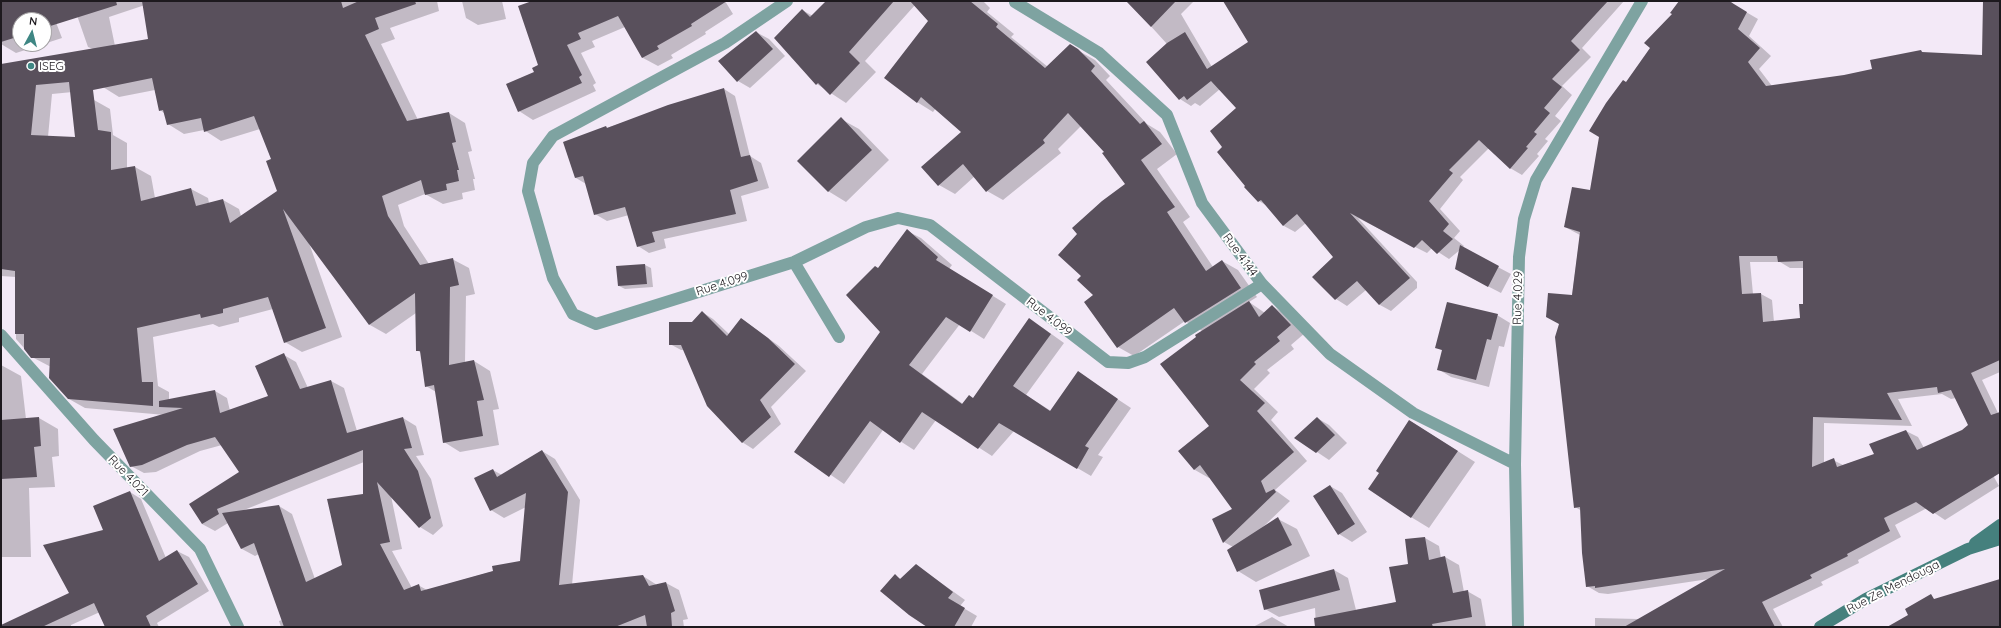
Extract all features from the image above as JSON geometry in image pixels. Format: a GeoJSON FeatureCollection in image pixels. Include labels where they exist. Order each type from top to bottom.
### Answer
{"type":"FeatureCollection","features":[{"type":"Feature","properties":{"kind":"main road","name":"Rue Ze Mendouga"},"geometry":{"type":"LineString","coordinates":[[1968,549],[2000,525]]}},
{"type":"Feature","properties":{"kind":"main road","name":"Rue Ze Mendouga"},"geometry":{"type":"LineString","coordinates":[[1820,627],[1866,599],[1968,549],[2000,539]]}},
{"type":"Feature","properties":{"kind":"street","name":"Rue 4.099"},"geometry":{"type":"LineString","coordinates":[[787,1],[726,43],[553,136],[534,163],[528,191],[553,278],[573,314],[596,324],[794,262],[866,227],[898,218],[930,225],[1108,362],[1128,364],[1145,357],[1262,284]]}},
{"type":"Feature","properties":{"kind":"street","name":"Rue 4.144"},"geometry":{"type":"LineString","coordinates":[[1015,1],[1099,53],[1167,115],[1202,203],[1262,284],[1330,354],[1413,413],[1515,464]]}},
{"type":"Feature","properties":{"kind":"street","name":"Rue 4.029"},"geometry":{"type":"LineString","coordinates":[[1518,627],[1515,464],[1519,257],[1524,219],[1536,180],[1642,1]]}},
{"type":"Feature","properties":{"kind":"street"},"geometry":{"type":"LineString","coordinates":[[794,262],[839,337]]}},
{"type":"Feature","properties":{"kind":"street","name":"Rue 4.021"},"geometry":{"type":"LineString","coordinates":[[1,335],[94,440],[200,549],[238,627]]}},
{"type":"Feature","properties":{"kind":"building"},"geometry":{"type":"Polygon","coordinates":[[[1,1],[116,1],[117,5],[52,25],[52,12],[12,12],[12,39],[1,42],[1,1]]]}},
{"type":"Feature","properties":{"kind":"building"},"geometry":{"type":"Polygon","coordinates":[[[142,1],[341,1],[343,8],[359,1],[415,1],[416,4],[375,18],[379,29],[365,35],[407,121],[449,112],[456,142],[452,143],[459,170],[457,170],[459,181],[446,184],[447,190],[425,195],[421,180],[382,196],[388,216],[420,265],[453,258],[459,285],[450,287],[449,365],[474,360],[484,400],[477,401],[483,436],[443,443],[434,385],[425,387],[420,351],[416,351],[415,293],[369,325],[283,209],[326,328],[284,343],[268,297],[223,309],[223,313],[201,318],[200,314],[137,328],[142,382],[153,382],[153,406],[68,399],[49,378],[50,358],[31,358],[24,349],[24,334],[15,334],[15,271],[1,269],[1,64],[148,39],[142,1]],[[152,78],[93,90],[98,130],[111,132],[111,170],[135,166],[141,201],[191,188],[196,206],[223,199],[230,223],[277,191],[266,161],[271,159],[254,116],[204,132],[201,118],[167,125],[163,110],[159,111],[152,78]],[[69,82],[36,85],[31,135],[75,137],[69,82]]]}},
{"type":"Feature","properties":{"kind":"building"},"geometry":{"type":"Polygon","coordinates":[[[532,1],[727,1],[691,24],[692,26],[657,46],[659,49],[642,58],[618,16],[578,33],[581,39],[567,45],[582,75],[579,77],[582,83],[518,112],[506,84],[534,72],[532,68],[538,65],[518,6],[532,1]]]}},
{"type":"Feature","properties":{"kind":"building"},"geometry":{"type":"Polygon","coordinates":[[[826,1],[894,1],[849,52],[860,63],[830,95],[818,83],[816,85],[774,38],[802,9],[810,17],[826,1]]]}},
{"type":"Feature","properties":{"kind":"building"},"geometry":{"type":"Polygon","coordinates":[[[910,1],[970,1],[998,24],[996,27],[1045,68],[1070,44],[1078,49],[1095,66],[1091,71],[1140,124],[1144,121],[1162,144],[1141,160],[1175,207],[1167,212],[1206,271],[1222,260],[1241,288],[1185,323],[1174,308],[1117,348],[1084,302],[1093,295],[1077,280],[1081,276],[1058,255],[1077,234],[1072,228],[1102,201],[1125,184],[1102,153],[1104,152],[1068,113],[1043,140],[1045,143],[986,192],[963,164],[938,186],[921,167],[961,132],[921,97],[917,103],[884,78],[928,21],[910,1]]]}},
{"type":"Feature","properties":{"kind":"building"},"geometry":{"type":"Polygon","coordinates":[[[1126,1],[1176,1],[1151,27],[1126,1]]]}},
{"type":"Feature","properties":{"kind":"building"},"geometry":{"type":"Polygon","coordinates":[[[1223,1],[1608,1],[1571,41],[1580,50],[1552,79],[1562,87],[1544,108],[1550,113],[1534,132],[1537,134],[1526,147],[1528,148],[1510,169],[1479,140],[1449,170],[1453,173],[1429,201],[1449,224],[1443,231],[1453,239],[1437,254],[1422,240],[1414,248],[1350,213],[1410,278],[1379,305],[1357,281],[1335,300],[1312,277],[1333,257],[1297,214],[1283,226],[1261,200],[1258,202],[1244,187],[1245,186],[1217,152],[1222,147],[1210,131],[1236,108],[1211,81],[1187,100],[1184,96],[1179,100],[1146,62],[1167,43],[1185,32],[1207,69],[1248,42],[1223,1]]]}},
{"type":"Feature","properties":{"kind":"building"},"geometry":{"type":"Polygon","coordinates":[[[1679,1],[1729,1],[1747,12],[1738,29],[1760,48],[1748,62],[1766,86],[1844,75],[1872,69],[1870,60],[1921,50],[1922,52],[1982,55],[1983,1],[2000,1],[2000,360],[1971,373],[1991,415],[2000,412],[2000,473],[1933,514],[1916,502],[1884,518],[1890,531],[1847,554],[1848,556],[1810,575],[1812,578],[1762,602],[1775,627],[1624,627],[1725,569],[1595,588],[1595,586],[1586,587],[1582,553],[1580,507],[1574,508],[1555,337],[1559,324],[1546,317],[1548,293],[1572,295],[1580,232],[1564,227],[1572,187],[1590,190],[1599,137],[1589,131],[1606,103],[1623,80],[1626,82],[1650,48],[1644,43],[1672,14],[1670,13],[1679,1]],[[1739,256],[1742,294],[1761,293],[1763,322],[1800,318],[1799,304],[1803,304],[1803,261],[1778,262],[1777,256],[1739,256]],[[1937,387],[1887,393],[1902,420],[1813,417],[1812,467],[1834,458],[1837,467],[1874,454],[1869,444],[1906,430],[1917,450],[1962,430],[1968,425],[1951,390],[1938,393],[1937,387]]]}},
{"type":"Feature","properties":{"kind":"building"},"geometry":{"type":"Polygon","coordinates":[[[756,31],[773,49],[737,82],[718,61],[756,31]]]}},
{"type":"Feature","properties":{"kind":"building"},"geometry":{"type":"Polygon","coordinates":[[[724,88],[741,157],[750,155],[758,181],[730,190],[736,214],[652,232],[655,242],[637,247],[625,207],[594,215],[583,176],[575,178],[563,142],[606,126],[607,128],[668,105],[724,88]]]}},
{"type":"Feature","properties":{"kind":"building"},"geometry":{"type":"Polygon","coordinates":[[[841,117],[872,150],[828,192],[797,161],[841,117]]]}},
{"type":"Feature","properties":{"kind":"building"},"geometry":{"type":"Polygon","coordinates":[[[907,229],[938,257],[936,260],[993,295],[970,332],[946,317],[909,365],[962,404],[969,395],[973,398],[1029,318],[1051,334],[1013,386],[1050,411],[1078,371],[1118,399],[1085,446],[1089,448],[1077,469],[999,423],[978,449],[922,412],[900,443],[870,421],[829,477],[794,452],[880,332],[846,295],[875,266],[878,268],[907,229]]]}},
{"type":"Feature","properties":{"kind":"building"},"geometry":{"type":"Polygon","coordinates":[[[1460,245],[1499,266],[1488,287],[1455,269],[1460,245]]]}},
{"type":"Feature","properties":{"kind":"building"},"geometry":{"type":"Polygon","coordinates":[[[645,264],[647,284],[618,286],[616,266],[645,264]]]}},
{"type":"Feature","properties":{"kind":"building"},"geometry":{"type":"Polygon","coordinates":[[[1249,301],[1259,317],[1272,305],[1291,325],[1277,337],[1280,341],[1254,362],[1256,364],[1240,380],[1265,403],[1257,411],[1294,452],[1261,481],[1266,493],[1274,489],[1276,492],[1223,543],[1212,519],[1232,509],[1200,465],[1194,470],[1178,451],[1209,426],[1160,364],[1196,337],[1195,335],[1249,301]]]}},
{"type":"Feature","properties":{"kind":"building"},"geometry":{"type":"Polygon","coordinates":[[[1447,302],[1498,314],[1491,340],[1487,339],[1476,380],[1437,370],[1442,350],[1435,348],[1447,302]]]}},
{"type":"Feature","properties":{"kind":"building"},"geometry":{"type":"Polygon","coordinates":[[[702,311],[727,336],[741,318],[768,338],[795,364],[760,400],[771,417],[742,443],[707,406],[681,345],[669,345],[669,322],[692,322],[702,311]]]}},
{"type":"Feature","properties":{"kind":"building"},"geometry":{"type":"Polygon","coordinates":[[[284,353],[300,389],[331,380],[347,433],[403,417],[412,448],[404,449],[418,471],[431,518],[419,528],[377,482],[390,542],[380,544],[404,590],[419,584],[421,591],[493,571],[492,566],[520,561],[526,493],[490,511],[474,478],[493,469],[497,477],[542,450],[568,492],[559,585],[643,575],[649,586],[666,582],[675,611],[671,613],[672,627],[647,627],[645,615],[615,627],[284,627],[254,543],[241,549],[222,513],[279,505],[306,582],[342,565],[327,499],[363,494],[363,450],[217,509],[219,514],[202,524],[189,504],[239,472],[215,437],[187,445],[142,465],[130,467],[113,429],[183,408],[159,407],[159,401],[215,390],[220,413],[268,396],[255,366],[284,353]]]}},
{"type":"Feature","properties":{"kind":"building"},"geometry":{"type":"Polygon","coordinates":[[[39,417],[41,446],[34,447],[37,477],[1,479],[1,420],[39,417]]]}},
{"type":"Feature","properties":{"kind":"building"},"geometry":{"type":"Polygon","coordinates":[[[1317,417],[1335,435],[1316,453],[1294,438],[1317,417]]]}},
{"type":"Feature","properties":{"kind":"building"},"geometry":{"type":"Polygon","coordinates":[[[1409,420],[1458,451],[1411,518],[1368,489],[1379,473],[1376,471],[1409,420]]]}},
{"type":"Feature","properties":{"kind":"building"},"geometry":{"type":"Polygon","coordinates":[[[1330,485],[1355,524],[1338,535],[1313,496],[1330,485]]]}},
{"type":"Feature","properties":{"kind":"building"},"geometry":{"type":"Polygon","coordinates":[[[130,491],[159,561],[177,550],[198,584],[146,616],[151,627],[105,627],[94,603],[42,627],[1,627],[1,625],[69,593],[43,545],[103,530],[93,506],[130,491]]]}},
{"type":"Feature","properties":{"kind":"building"},"geometry":{"type":"Polygon","coordinates":[[[1278,517],[1292,545],[1237,572],[1227,550],[1278,517]]]}},
{"type":"Feature","properties":{"kind":"building"},"geometry":{"type":"Polygon","coordinates":[[[1425,537],[1429,560],[1445,556],[1453,593],[1468,590],[1472,617],[1432,624],[1433,627],[1315,627],[1314,618],[1396,602],[1389,567],[1408,564],[1405,539],[1425,537]]]}},
{"type":"Feature","properties":{"kind":"building"},"geometry":{"type":"Polygon","coordinates":[[[916,564],[953,592],[948,598],[965,608],[954,627],[927,627],[909,615],[880,591],[895,574],[900,579],[916,564]]]}},
{"type":"Feature","properties":{"kind":"building"},"geometry":{"type":"Polygon","coordinates":[[[1334,569],[1340,590],[1264,610],[1259,590],[1334,569]]]}},
{"type":"Feature","properties":{"kind":"building"},"geometry":{"type":"Polygon","coordinates":[[[2000,579],[2000,627],[1887,627],[1908,615],[1905,609],[1931,594],[1934,599],[2000,579]]]}},
{"type":"Feature","properties":{"kind":"place","name":"ISEG"},"geometry":{"type":"Point","coordinates":[31,66]}}]}
